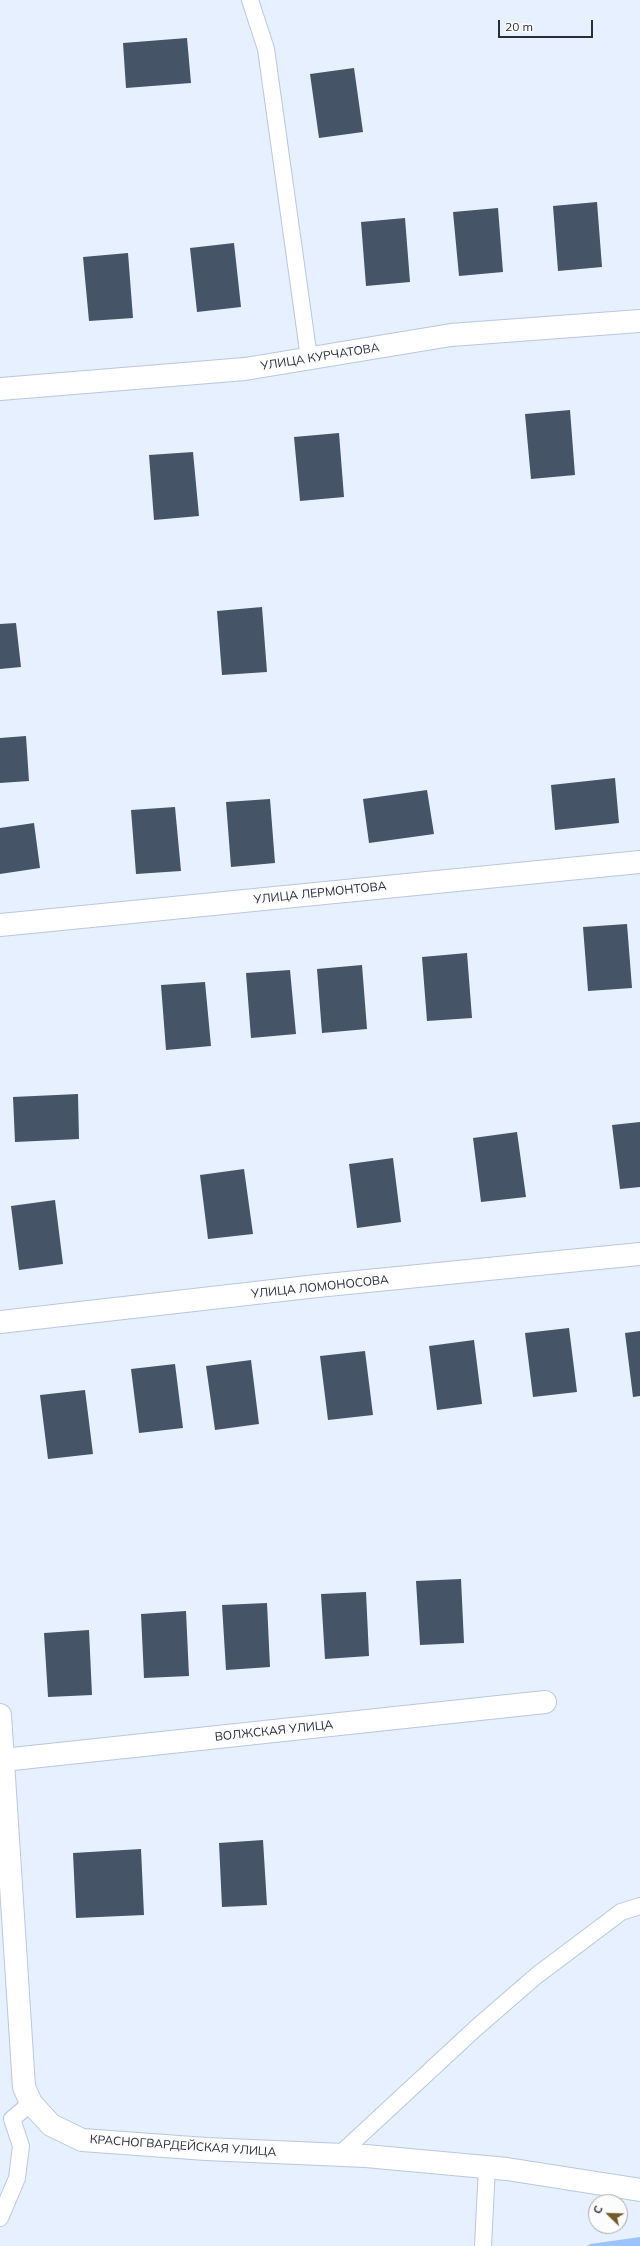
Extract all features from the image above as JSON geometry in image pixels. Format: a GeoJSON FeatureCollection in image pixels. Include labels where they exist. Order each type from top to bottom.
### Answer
{"type":"FeatureCollection","features":[{"type":"Feature","properties":{"kind":"street","name":"УЛИЦА КУРЧАТОВА"},"geometry":{"type":"LineString","coordinates":[[0,389],[245,369],[451,335],[640,321]]}},
{"type":"Feature","properties":{"kind":"street","name":"УЛИЦА ЛЕРМОНТОВА"},"geometry":{"type":"LineString","coordinates":[[0,925],[640,862]]}},
{"type":"Feature","properties":{"kind":"street","name":"УЛИЦА ЛОМОНОСОВА"},"geometry":{"type":"LineString","coordinates":[[0,1322],[317,1286],[640,1254]]}},
{"type":"Feature","properties":{"kind":"street","name":"ВОЛЖСКАЯ УЛИЦА"},"geometry":{"type":"LineString","coordinates":[[3,1760],[545,1702]]}},
{"type":"Feature","properties":{"kind":"street","name":"КРАСНОГВАРДЕЙСКАЯ УЛИЦА"},"geometry":{"type":"LineString","coordinates":[[0,1715],[24,2087],[31,2103],[51,2125],[82,2140],[206,2149],[339,2155],[488,2167],[640,2190]]}},
{"type":"Feature","properties":{"kind":"lane"},"geometry":{"type":"LineString","coordinates":[[250,0],[266,49],[309,358]]}},
{"type":"Feature","properties":{"kind":"lane"},"geometry":{"type":"LineString","coordinates":[[339,2155],[476,2028],[536,1976],[620,1912],[640,1906]]}},
{"type":"Feature","properties":{"kind":"lane"},"geometry":{"type":"LineString","coordinates":[[0,2218],[18,2171],[21,2146],[12,2119],[31,2103]]}},
{"type":"Feature","properties":{"kind":"lane"},"geometry":{"type":"LineString","coordinates":[[482,2246],[488,2167]]}},
{"type":"Feature","properties":{"kind":"shaded area"},"geometry":{"type":"Polygon","coordinates":[[[640,2237],[640,2246],[587,2246],[590,2244],[640,2237]]]}},
{"type":"Feature","properties":{"kind":"building"},"geometry":{"type":"Polygon","coordinates":[[[187,38],[191,83],[126,88],[123,43],[187,38]]]}},
{"type":"Feature","properties":{"kind":"building"},"geometry":{"type":"Polygon","coordinates":[[[354,68],[363,132],[319,138],[310,74],[354,68]]]}},
{"type":"Feature","properties":{"kind":"building"},"geometry":{"type":"Polygon","coordinates":[[[597,202],[602,267],[558,271],[553,206],[597,202]]]}},
{"type":"Feature","properties":{"kind":"building"},"geometry":{"type":"Polygon","coordinates":[[[498,208],[503,272],[459,276],[453,212],[498,208]]]}},
{"type":"Feature","properties":{"kind":"building"},"geometry":{"type":"Polygon","coordinates":[[[405,218],[410,282],[366,286],[361,222],[405,218]]]}},
{"type":"Feature","properties":{"kind":"building"},"geometry":{"type":"Polygon","coordinates":[[[234,243],[241,307],[197,312],[190,248],[234,243]]]}},
{"type":"Feature","properties":{"kind":"building"},"geometry":{"type":"Polygon","coordinates":[[[128,253],[133,318],[89,321],[83,257],[128,253]]]}},
{"type":"Feature","properties":{"kind":"building"},"geometry":{"type":"Polygon","coordinates":[[[570,410],[575,475],[531,479],[525,414],[570,410]]]}},
{"type":"Feature","properties":{"kind":"building"},"geometry":{"type":"Polygon","coordinates":[[[339,433],[344,497],[300,501],[294,437],[339,433]]]}},
{"type":"Feature","properties":{"kind":"building"},"geometry":{"type":"Polygon","coordinates":[[[193,452],[199,516],[154,520],[149,455],[193,452]]]}},
{"type":"Feature","properties":{"kind":"building"},"geometry":{"type":"Polygon","coordinates":[[[262,607],[267,672],[222,675],[217,611],[262,607]]]}},
{"type":"Feature","properties":{"kind":"building"},"geometry":{"type":"Polygon","coordinates":[[[16,623],[21,667],[0,669],[0,624],[16,623]]]}},
{"type":"Feature","properties":{"kind":"building"},"geometry":{"type":"Polygon","coordinates":[[[26,736],[29,781],[0,783],[0,738],[26,736]]]}},
{"type":"Feature","properties":{"kind":"building"},"geometry":{"type":"Polygon","coordinates":[[[615,778],[619,823],[555,830],[551,785],[615,778]]]}},
{"type":"Feature","properties":{"kind":"building"},"geometry":{"type":"Polygon","coordinates":[[[427,790],[434,834],[369,843],[363,799],[427,790]]]}},
{"type":"Feature","properties":{"kind":"building"},"geometry":{"type":"Polygon","coordinates":[[[270,799],[275,863],[231,867],[226,802],[270,799]]]}},
{"type":"Feature","properties":{"kind":"building"},"geometry":{"type":"Polygon","coordinates":[[[175,807],[181,871],[136,874],[131,810],[175,807]]]}},
{"type":"Feature","properties":{"kind":"building"},"geometry":{"type":"Polygon","coordinates":[[[34,823],[40,868],[0,874],[0,828],[34,823]]]}},
{"type":"Feature","properties":{"kind":"building"},"geometry":{"type":"Polygon","coordinates":[[[627,924],[632,988],[588,991],[583,927],[627,924]]]}},
{"type":"Feature","properties":{"kind":"building"},"geometry":{"type":"Polygon","coordinates":[[[467,953],[472,1018],[427,1021],[422,957],[467,953]]]}},
{"type":"Feature","properties":{"kind":"building"},"geometry":{"type":"Polygon","coordinates":[[[362,965],[367,1029],[322,1033],[317,969],[362,965]]]}},
{"type":"Feature","properties":{"kind":"building"},"geometry":{"type":"Polygon","coordinates":[[[290,970],[296,1034],[251,1038],[246,973],[290,970]]]}},
{"type":"Feature","properties":{"kind":"building"},"geometry":{"type":"Polygon","coordinates":[[[205,982],[211,1046],[166,1050],[161,985],[205,982]]]}},
{"type":"Feature","properties":{"kind":"building"},"geometry":{"type":"Polygon","coordinates":[[[78,1094],[79,1139],[15,1142],[13,1097],[78,1094]]]}},
{"type":"Feature","properties":{"kind":"building"},"geometry":{"type":"Polygon","coordinates":[[[640,1122],[640,1187],[620,1189],[612,1125],[640,1122]]]}},
{"type":"Feature","properties":{"kind":"building"},"geometry":{"type":"Polygon","coordinates":[[[517,1132],[526,1197],[481,1202],[473,1138],[517,1132]]]}},
{"type":"Feature","properties":{"kind":"building"},"geometry":{"type":"Polygon","coordinates":[[[393,1158],[401,1222],[357,1228],[349,1164],[393,1158]]]}},
{"type":"Feature","properties":{"kind":"building"},"geometry":{"type":"Polygon","coordinates":[[[244,1169],[253,1234],[208,1239],[200,1175],[244,1169]]]}},
{"type":"Feature","properties":{"kind":"building"},"geometry":{"type":"Polygon","coordinates":[[[55,1200],[63,1264],[19,1270],[11,1206],[55,1200]]]}},
{"type":"Feature","properties":{"kind":"building"},"geometry":{"type":"Polygon","coordinates":[[[569,1328],[577,1392],[533,1397],[525,1333],[569,1328]]]}},
{"type":"Feature","properties":{"kind":"building"},"geometry":{"type":"Polygon","coordinates":[[[640,1331],[640,1396],[633,1397],[625,1333],[640,1331]]]}},
{"type":"Feature","properties":{"kind":"building"},"geometry":{"type":"Polygon","coordinates":[[[474,1340],[482,1404],[437,1410],[429,1346],[474,1340]]]}},
{"type":"Feature","properties":{"kind":"building"},"geometry":{"type":"Polygon","coordinates":[[[365,1351],[373,1415],[328,1420],[320,1356],[365,1351]]]}},
{"type":"Feature","properties":{"kind":"building"},"geometry":{"type":"Polygon","coordinates":[[[251,1360],[259,1424],[215,1430],[206,1366],[251,1360]]]}},
{"type":"Feature","properties":{"kind":"building"},"geometry":{"type":"Polygon","coordinates":[[[175,1364],[183,1428],[139,1433],[131,1369],[175,1364]]]}},
{"type":"Feature","properties":{"kind":"building"},"geometry":{"type":"Polygon","coordinates":[[[85,1390],[93,1454],[48,1459],[40,1395],[85,1390]]]}},
{"type":"Feature","properties":{"kind":"building"},"geometry":{"type":"Polygon","coordinates":[[[461,1579],[464,1643],[420,1645],[416,1581],[461,1579]]]}},
{"type":"Feature","properties":{"kind":"building"},"geometry":{"type":"Polygon","coordinates":[[[366,1592],[369,1656],[325,1659],[321,1594],[366,1592]]]}},
{"type":"Feature","properties":{"kind":"building"},"geometry":{"type":"Polygon","coordinates":[[[267,1603],[270,1667],[226,1670],[222,1605],[267,1603]]]}},
{"type":"Feature","properties":{"kind":"building"},"geometry":{"type":"Polygon","coordinates":[[[186,1611],[189,1676],[144,1678],[141,1614],[186,1611]]]}},
{"type":"Feature","properties":{"kind":"building"},"geometry":{"type":"Polygon","coordinates":[[[89,1630],[92,1695],[48,1697],[44,1633],[89,1630]]]}},
{"type":"Feature","properties":{"kind":"building"},"geometry":{"type":"Polygon","coordinates":[[[263,1840],[267,1905],[222,1907],[219,1843],[263,1840]]]}},
{"type":"Feature","properties":{"kind":"building"},"geometry":{"type":"Polygon","coordinates":[[[141,1849],[144,1915],[76,1918],[73,1853],[141,1849]]]}}]}
